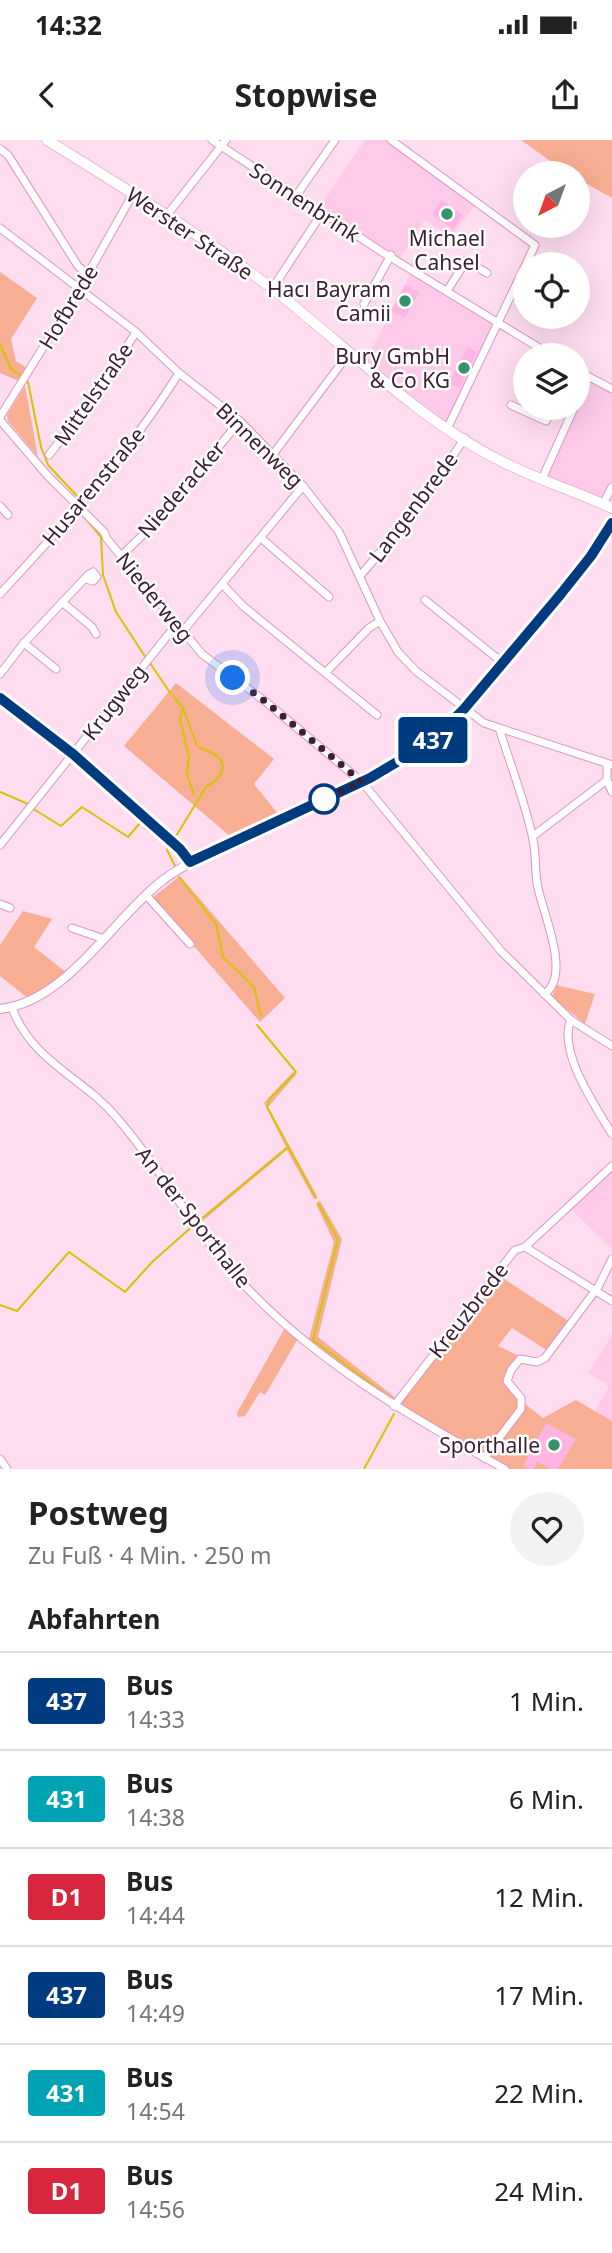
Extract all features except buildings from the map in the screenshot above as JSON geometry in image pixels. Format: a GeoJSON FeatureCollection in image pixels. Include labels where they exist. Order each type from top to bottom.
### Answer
{"type":"FeatureCollection","features":[{"type":"Feature","properties":{"kind":"main road","name":"Werster Straße"},"geometry":{"type":"LineString","coordinates":[[47,140],[167,215],[272,289],[448,427],[498,460],[608,506]]}},
{"type":"Feature","properties":{"kind":"street","name":"Sonnenbrink"},"geometry":{"type":"LineString","coordinates":[[212,140],[223,143],[296,196],[530,343]]}},
{"type":"Feature","properties":{"kind":"street"},"geometry":{"type":"LineString","coordinates":[[296,196],[335,140]]}},
{"type":"Feature","properties":{"kind":"street"},"geometry":{"type":"LineString","coordinates":[[391,140],[535,244],[531,252]]}},
{"type":"Feature","properties":{"kind":"street"},"geometry":{"type":"LineString","coordinates":[[167,215],[223,143]]}},
{"type":"Feature","properties":{"kind":"street"},"geometry":{"type":"LineString","coordinates":[[0,149],[8,155],[78,266],[88,275]]}},
{"type":"Feature","properties":{"kind":"street","name":"Hofbrede"},"geometry":{"type":"LineString","coordinates":[[0,419],[88,275],[133,194]]}},
{"type":"Feature","properties":{"kind":"street"},"geometry":{"type":"LineString","coordinates":[[272,289],[322,212]]}},
{"type":"Feature","properties":{"kind":"street","name":"Binnenweg"},"geometry":{"type":"LineString","coordinates":[[0,228],[136,332],[179,373],[240,421],[274,453],[339,532],[380,621],[408,664],[484,723],[610,764]]}},
{"type":"Feature","properties":{"kind":"street"},"geometry":{"type":"LineString","coordinates":[[364,304],[391,255]]}},
{"type":"Feature","properties":{"kind":"street"},"geometry":{"type":"LineString","coordinates":[[447,291],[466,261],[487,273]]}},
{"type":"Feature","properties":{"kind":"street"},"geometry":{"type":"LineString","coordinates":[[448,427],[513,292]]}},
{"type":"Feature","properties":{"kind":"street","name":"Mittelstraße"},"geometry":{"type":"LineString","coordinates":[[49,455],[103,385],[136,332]]}},
{"type":"Feature","properties":{"kind":"street"},"geometry":{"type":"LineString","coordinates":[[274,453],[350,352]]}},
{"type":"Feature","properties":{"kind":"street","name":"Husarenstraße"},"geometry":{"type":"LineString","coordinates":[[0,594],[81,507],[156,410],[179,373]]}},
{"type":"Feature","properties":{"kind":"street"},"geometry":{"type":"LineString","coordinates":[[590,378],[612,389]]}},
{"type":"Feature","properties":{"kind":"street","name":"Niederweg"},"geometry":{"type":"LineString","coordinates":[[0,419],[47,475],[104,532],[176,625],[202,654],[266,702],[362,782],[501,951],[571,1020],[612,1046]]}},
{"type":"Feature","properties":{"kind":"street"},"geometry":{"type":"LineString","coordinates":[[542,479],[569,420]]}},
{"type":"Feature","properties":{"kind":"street","name":"Niederacker"},"geometry":{"type":"LineString","coordinates":[[121,556],[155,523],[240,421]]}},
{"type":"Feature","properties":{"kind":"street","name":"Langenbrede"},"geometry":{"type":"LineString","coordinates":[[360,576],[415,510],[465,438]]}},
{"type":"Feature","properties":{"kind":"street"},"geometry":{"type":"LineString","coordinates":[[183,631],[303,486]]}},
{"type":"Feature","properties":{"kind":"street"},"geometry":{"type":"LineString","coordinates":[[608,506],[612,488]]}},
{"type":"Feature","properties":{"kind":"street"},"geometry":{"type":"LineString","coordinates":[[0,1009],[12,1008],[60,982],[146,895],[190,862],[362,782],[420,750],[464,709],[503,663],[591,556],[612,523]]}},
{"type":"Feature","properties":{"kind":"street"},"geometry":{"type":"LineString","coordinates":[[261,538],[328,597]]}},
{"type":"Feature","properties":{"kind":"street"},"geometry":{"type":"LineString","coordinates":[[0,674],[24,643],[85,579]]}},
{"type":"Feature","properties":{"kind":"street"},"geometry":{"type":"LineString","coordinates":[[223,585],[243,606],[377,715]]}},
{"type":"Feature","properties":{"kind":"street"},"geometry":{"type":"LineString","coordinates":[[425,600],[503,663]]}},
{"type":"Feature","properties":{"kind":"street"},"geometry":{"type":"LineString","coordinates":[[62,602],[92,626],[96,634]]}},
{"type":"Feature","properties":{"kind":"street"},"geometry":{"type":"LineString","coordinates":[[327,672],[369,628],[380,621]]}},
{"type":"Feature","properties":{"kind":"street","name":"Krugweg"},"geometry":{"type":"LineString","coordinates":[[0,845],[176,625]]}},
{"type":"Feature","properties":{"kind":"street"},"geometry":{"type":"LineString","coordinates":[[24,643],[56,669]]}},
{"type":"Feature","properties":{"kind":"street"},"geometry":{"type":"LineString","coordinates":[[0,698],[73,754],[190,862]]}},
{"type":"Feature","properties":{"kind":"street"},"geometry":{"type":"LineString","coordinates":[[499,728],[533,836],[538,887],[556,961],[554,981],[550,991],[544,994]]}},
{"type":"Feature","properties":{"kind":"street"},"geometry":{"type":"LineString","coordinates":[[610,764],[607,780],[612,792]]}},
{"type":"Feature","properties":{"kind":"street"},"geometry":{"type":"LineString","coordinates":[[533,836],[607,780]]}},
{"type":"Feature","properties":{"kind":"street"},"geometry":{"type":"LineString","coordinates":[[146,895],[190,944]]}},
{"type":"Feature","properties":{"kind":"street"},"geometry":{"type":"LineString","coordinates":[[0,904],[10,908]]}},
{"type":"Feature","properties":{"kind":"street"},"geometry":{"type":"LineString","coordinates":[[72,928],[104,939]]}},
{"type":"Feature","properties":{"kind":"street","name":"An der Sporthalle"},"geometry":{"type":"LineString","coordinates":[[12,1008],[21,1025],[52,1064],[117,1117],[235,1275],[289,1327],[394,1406],[505,1469]]}},
{"type":"Feature","properties":{"kind":"street"},"geometry":{"type":"LineString","coordinates":[[571,1020],[567,1029],[567,1042],[573,1061],[612,1134]]}},
{"type":"Feature","properties":{"kind":"street","name":"Kreuzbrede"},"geometry":{"type":"LineString","coordinates":[[394,1406],[514,1250],[525,1247],[612,1166]]}},
{"type":"Feature","properties":{"kind":"street"},"geometry":{"type":"LineString","coordinates":[[525,1247],[612,1301]]}},
{"type":"Feature","properties":{"kind":"street"},"geometry":{"type":"LineString","coordinates":[[484,1458],[521,1409],[521,1398],[507,1381],[511,1370],[520,1359],[537,1362],[545,1358],[595,1291],[612,1259]]}},
{"type":"Feature","properties":{"kind":"street"},"geometry":{"type":"LineString","coordinates":[[0,1459],[7,1469]]}},
{"type":"Feature","properties":{"kind":"shaded area"},"geometry":{"type":"Polygon","coordinates":[[[365,140],[395,140],[478,201],[450,238],[425,220],[400,258],[320,206],[365,140]]]}},
{"type":"Feature","properties":{"kind":"shaded area"},"geometry":{"type":"Polygon","coordinates":[[[521,140],[612,140],[612,198],[590,186],[590,161],[550,161],[521,140]]]}},
{"type":"Feature","properties":{"kind":"shaded area"},"geometry":{"type":"Polygon","coordinates":[[[413,268],[497,325],[450,425],[366,361],[413,268]]]}},
{"type":"Feature","properties":{"kind":"shaded area"},"geometry":{"type":"Polygon","coordinates":[[[0,272],[37,298],[11,339],[16,361],[27,368],[19,381],[0,373],[0,272]]]}},
{"type":"Feature","properties":{"kind":"shaded area"},"geometry":{"type":"Polygon","coordinates":[[[590,377],[612,388],[612,492],[607,502],[546,478],[570,420],[590,420],[590,377]]]}},
{"type":"Feature","properties":{"kind":"shaded area"},"geometry":{"type":"Polygon","coordinates":[[[25,386],[38,457],[8,421],[7,415],[25,386]]]}},
{"type":"Feature","properties":{"kind":"shaded area"},"geometry":{"type":"Polygon","coordinates":[[[176,683],[274,759],[254,784],[279,815],[231,837],[124,746],[176,683]]]}},
{"type":"Feature","properties":{"kind":"shaded area"},"geometry":{"type":"Polygon","coordinates":[[[180,876],[285,998],[260,1022],[152,898],[180,876]]]}},
{"type":"Feature","properties":{"kind":"shaded area"},"geometry":{"type":"Polygon","coordinates":[[[23,911],[52,919],[34,947],[67,973],[29,999],[0,976],[0,945],[23,911]]]}},
{"type":"Feature","properties":{"kind":"shaded area"},"geometry":{"type":"Polygon","coordinates":[[[556,985],[595,994],[585,1024],[552,997],[556,985]]]}},
{"type":"Feature","properties":{"kind":"shaded area"},"geometry":{"type":"Polygon","coordinates":[[[293,1072],[296,1075],[268,1107],[317,1196],[314,1199],[287,1150],[199,1224],[197,1221],[286,1147],[264,1103],[293,1072]]]}},
{"type":"Feature","properties":{"kind":"shaded area"},"geometry":{"type":"Polygon","coordinates":[[[612,1171],[612,1249],[571,1209],[612,1171]]]}},
{"type":"Feature","properties":{"kind":"shaded area"},"geometry":{"type":"Polygon","coordinates":[[[320,1201],[342,1239],[318,1337],[397,1399],[393,1403],[309,1339],[334,1242],[316,1204],[320,1201]]]}},
{"type":"Feature","properties":{"kind":"shaded area"},"geometry":{"type":"Polygon","coordinates":[[[498,1275],[570,1322],[548,1351],[512,1328],[498,1346],[521,1357],[507,1376],[520,1400],[543,1418],[576,1400],[612,1421],[612,1469],[510,1469],[402,1409],[399,1403],[498,1275]]]}},
{"type":"Feature","properties":{"kind":"shaded area"},"geometry":{"type":"Polygon","coordinates":[[[286,1326],[299,1337],[265,1395],[260,1392],[245,1416],[238,1417],[237,1413],[286,1326]]]}},
{"type":"Feature","properties":{"kind":"shaded area"},"geometry":{"type":"Polygon","coordinates":[[[612,1335],[612,1421],[595,1411],[609,1386],[589,1373],[612,1335]]]}},
{"type":"Feature","properties":{"kind":"waterway"},"geometry":{"type":"LineString","coordinates":[[0,344],[11,369],[21,376]]}},
{"type":"Feature","properties":{"kind":"waterway"},"geometry":{"type":"LineString","coordinates":[[28,382],[41,447],[48,465],[78,497]]}},
{"type":"Feature","properties":{"kind":"waterway"},"geometry":{"type":"LineString","coordinates":[[82,514],[101,537],[103,575],[116,612],[146,658]]}},
{"type":"Feature","properties":{"kind":"waterway"},"geometry":{"type":"LineString","coordinates":[[150,663],[171,694]]}},
{"type":"Feature","properties":{"kind":"waterway"},"geometry":{"type":"LineString","coordinates":[[173,696],[183,708],[197,746],[215,755],[223,765],[220,774],[206,787],[173,841]]}},
{"type":"Feature","properties":{"kind":"waterway"},"geometry":{"type":"LineString","coordinates":[[182,711],[180,719],[189,758],[187,775],[194,794]]}},
{"type":"Feature","properties":{"kind":"waterway"},"geometry":{"type":"LineString","coordinates":[[0,792],[28,804]]}},
{"type":"Feature","properties":{"kind":"waterway"},"geometry":{"type":"LineString","coordinates":[[32,808],[61,826],[82,807],[128,837],[140,823]]}},
{"type":"Feature","properties":{"kind":"waterway"},"geometry":{"type":"LineString","coordinates":[[144,827],[167,846]]}},
{"type":"Feature","properties":{"kind":"waterway"},"geometry":{"type":"LineString","coordinates":[[170,845],[167,850],[175,866]]}},
{"type":"Feature","properties":{"kind":"waterway"},"geometry":{"type":"LineString","coordinates":[[179,877],[216,924],[223,957],[254,987],[261,1016]]}},
{"type":"Feature","properties":{"kind":"waterway"},"geometry":{"type":"LineString","coordinates":[[257,1025],[296,1072],[269,1099],[267,1107],[316,1198]]}},
{"type":"Feature","properties":{"kind":"waterway"},"geometry":{"type":"LineString","coordinates":[[199,1221],[287,1148]]}},
{"type":"Feature","properties":{"kind":"waterway"},"geometry":{"type":"LineString","coordinates":[[318,1203],[338,1239],[313,1340],[382,1392]]}},
{"type":"Feature","properties":{"kind":"waterway"},"geometry":{"type":"LineString","coordinates":[[0,1305],[17,1311],[69,1252],[125,1292],[152,1262],[194,1225]]}},
{"type":"Feature","properties":{"kind":"waterway"},"geometry":{"type":"LineString","coordinates":[[364,1469],[394,1414]]}},
{"type":"Feature","properties":{"kind":"bus line","name":"437"},"geometry":{"type":"LineString","coordinates":[[0,698],[73,754],[180,849],[190,862],[370,778],[400,763],[429,743],[464,709],[560,595],[591,556],[612,523]]}},
{"type":"Feature","properties":{"kind":"place","name":"Michael Cahsel"},"geometry":{"type":"Point","coordinates":[447,214]}},
{"type":"Feature","properties":{"kind":"place","name":"Hacı Bayram Camii"},"geometry":{"type":"Point","coordinates":[405,301]}},
{"type":"Feature","properties":{"kind":"place","name":"Bury GmbH & Co KG"},"geometry":{"type":"Point","coordinates":[464,368]}},
{"type":"Feature","properties":{"kind":"place","name":"Sporthalle"},"geometry":{"type":"Point","coordinates":[554,1445]}},
{"type":"Feature","properties":{"kind":"route"},"geometry":{"type":"LineString","coordinates":[[233,678],[362,782],[324,799]]}}]}
